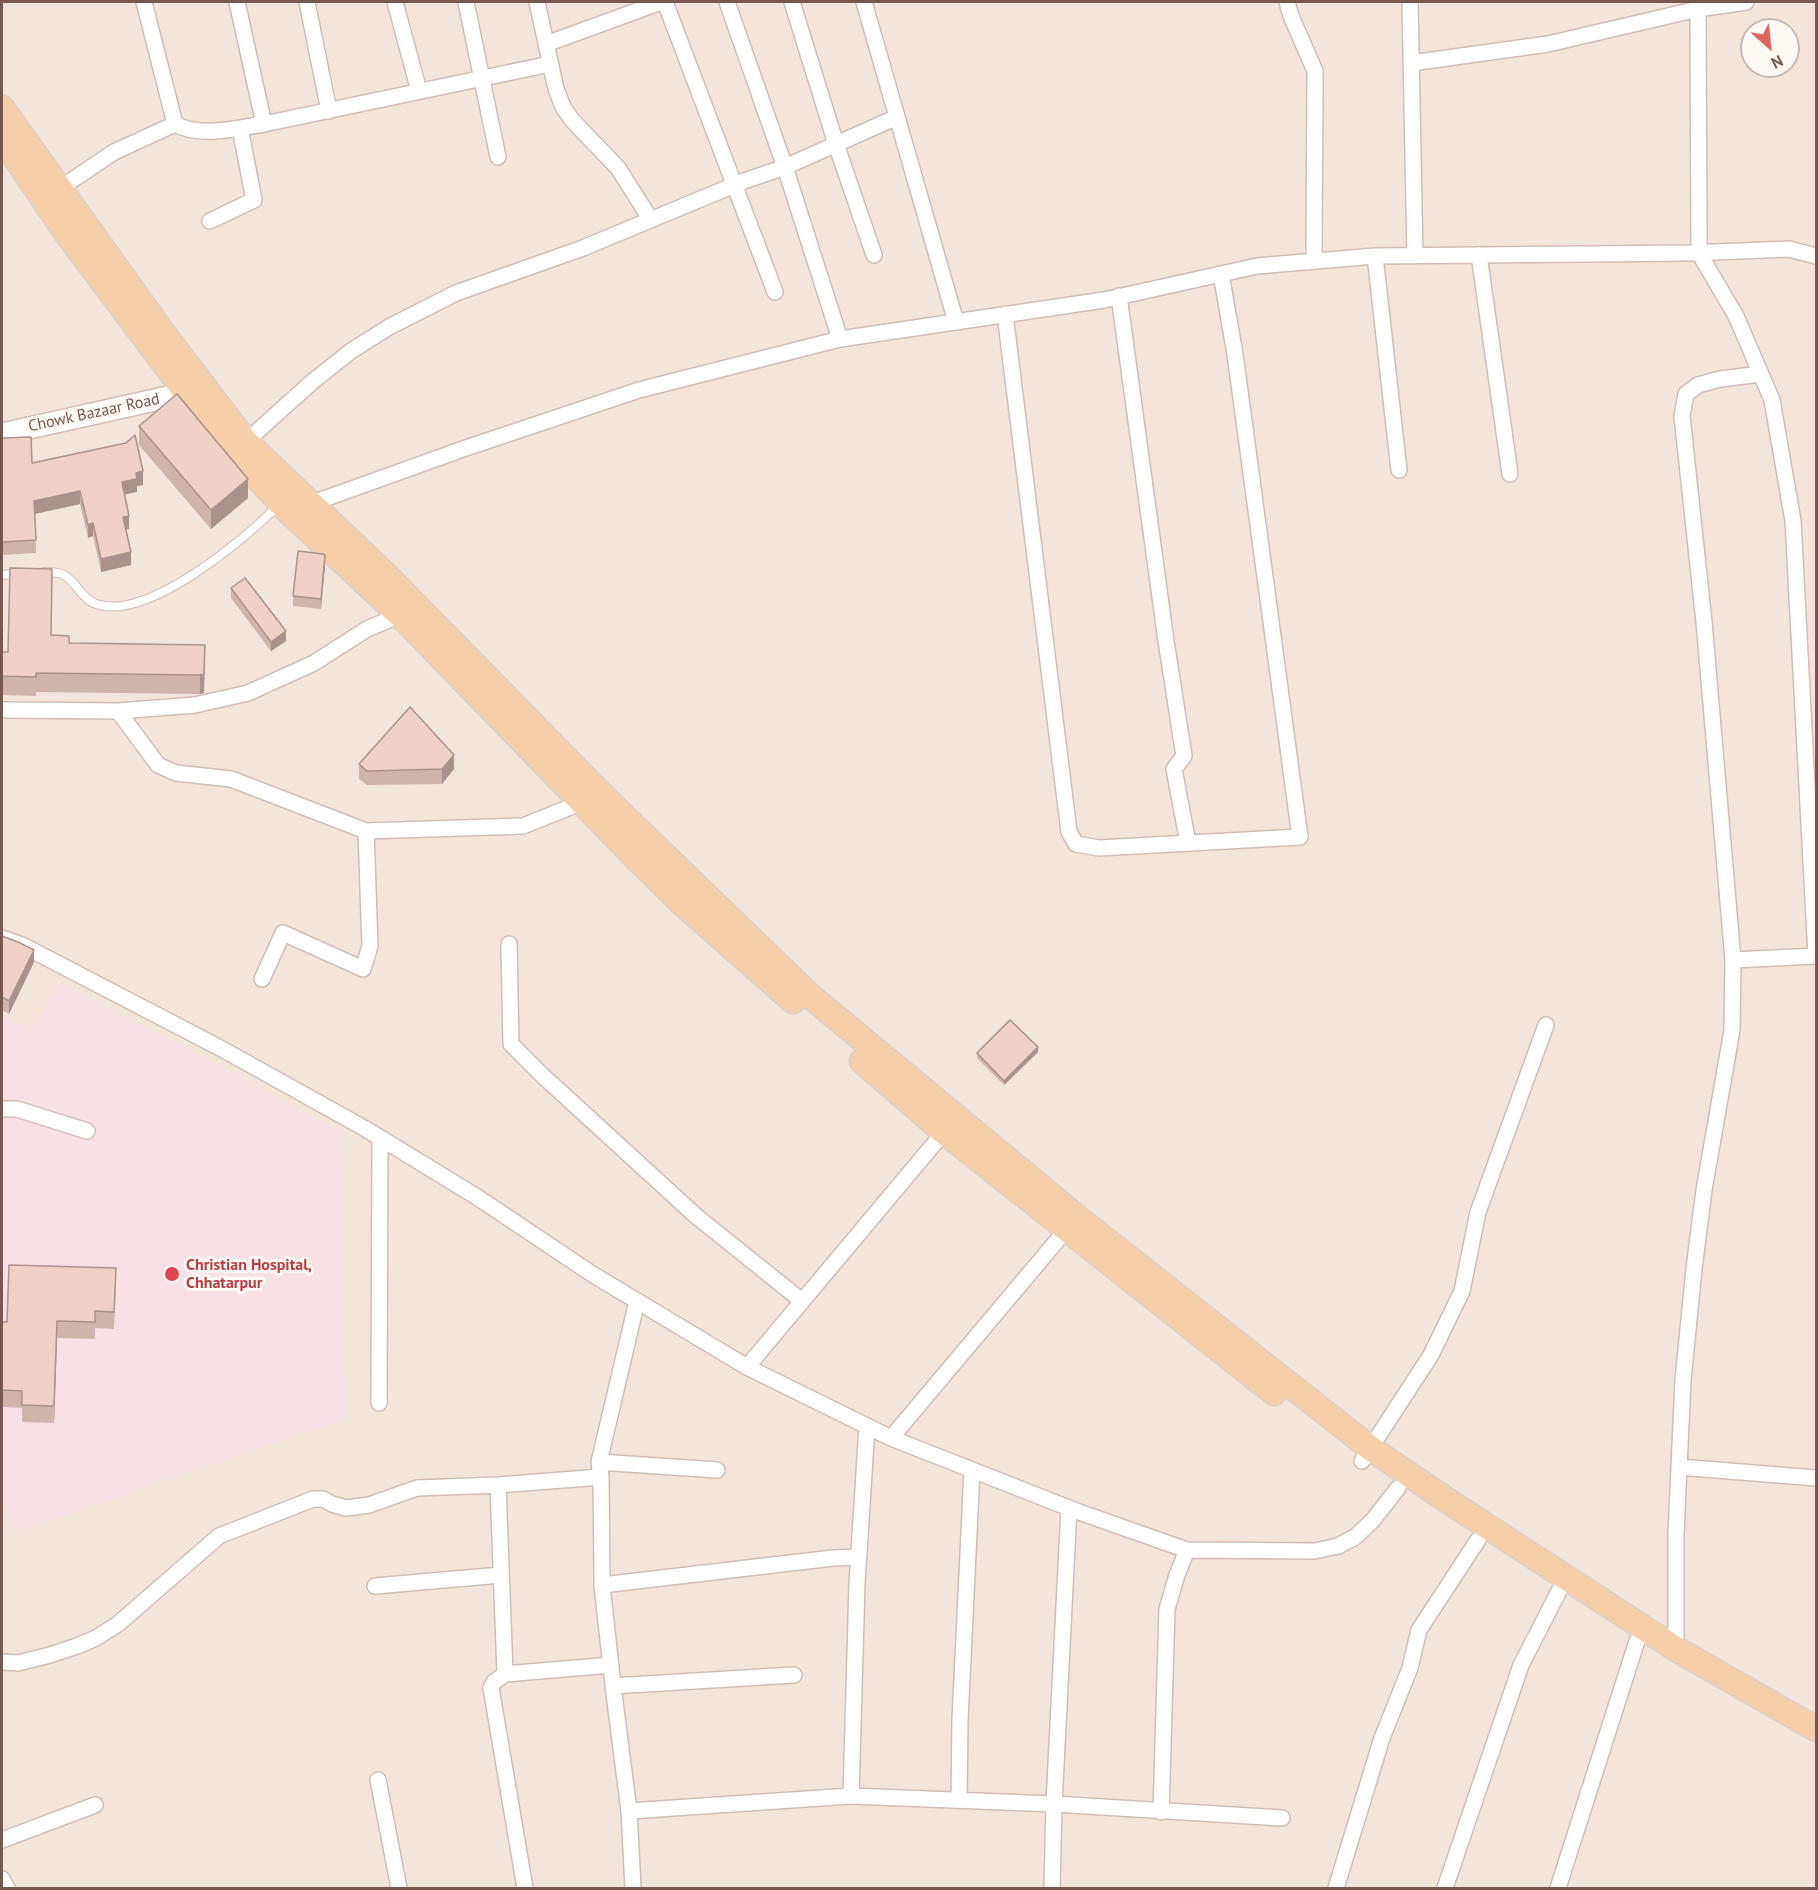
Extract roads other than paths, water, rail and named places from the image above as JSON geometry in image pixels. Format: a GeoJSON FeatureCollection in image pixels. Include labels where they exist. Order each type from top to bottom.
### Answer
{"type":"FeatureCollection","features":[{"type":"Feature","properties":{"kind":"main road"},"geometry":{"type":"LineString","coordinates":[[2,108],[58,189],[166,336],[240,447],[296,509],[683,904],[944,1132],[1231,1361],[1366,1454],[1444,1499],[1676,1649],[1816,1729]]}},
{"type":"Feature","properties":{"kind":"main road"},"geometry":{"type":"LineString","coordinates":[[2,138],[67,234],[217,435],[240,447]]}},
{"type":"Feature","properties":{"kind":"main road","name":"Chowk Bazaar Road"},"geometry":{"type":"LineString","coordinates":[[2,434],[186,393]]}},
{"type":"Feature","properties":{"kind":"main road"},"geometry":{"type":"LineString","coordinates":[[296,509],[386,575],[604,798],[809,995],[1366,1454],[1398,1488],[1636,1641],[1816,1745]]}},
{"type":"Feature","properties":{"kind":"street"},"geometry":{"type":"LineString","coordinates":[[144,2],[175,124],[183,128],[201,130],[264,124],[550,64]]}},
{"type":"Feature","properties":{"kind":"street"},"geometry":{"type":"LineString","coordinates":[[237,2],[264,124]]}},
{"type":"Feature","properties":{"kind":"street"},"geometry":{"type":"LineString","coordinates":[[307,2],[329,111]]}},
{"type":"Feature","properties":{"kind":"street"},"geometry":{"type":"LineString","coordinates":[[395,2],[419,91]]}},
{"type":"Feature","properties":{"kind":"street"},"geometry":{"type":"LineString","coordinates":[[466,2],[498,157]]}},
{"type":"Feature","properties":{"kind":"street"},"geometry":{"type":"LineString","coordinates":[[537,2],[556,89],[563,107],[572,120],[618,168],[651,220]]}},
{"type":"Feature","properties":{"kind":"street"},"geometry":{"type":"LineString","coordinates":[[546,45],[663,2],[736,184],[775,292]]}},
{"type":"Feature","properties":{"kind":"street"},"geometry":{"type":"LineString","coordinates":[[727,2],[785,167],[840,339]]}},
{"type":"Feature","properties":{"kind":"street"},"geometry":{"type":"LineString","coordinates":[[792,2],[836,144],[874,255]]}},
{"type":"Feature","properties":{"kind":"street"},"geometry":{"type":"LineString","coordinates":[[864,2],[956,321]]}},
{"type":"Feature","properties":{"kind":"street"},"geometry":{"type":"LineString","coordinates":[[1287,2],[1314,71],[1314,261]]}},
{"type":"Feature","properties":{"kind":"street"},"geometry":{"type":"LineString","coordinates":[[1410,2],[1415,256]]}},
{"type":"Feature","properties":{"kind":"street"},"geometry":{"type":"LineString","coordinates":[[1411,63],[1548,44],[1698,9],[1746,2]]}},
{"type":"Feature","properties":{"kind":"street"},"geometry":{"type":"LineString","coordinates":[[1698,9],[1699,253],[1736,315],[1772,400],[1793,521],[1816,956],[1733,960]]}},
{"type":"Feature","properties":{"kind":"street"},"geometry":{"type":"LineString","coordinates":[[240,447],[312,382],[351,351],[389,327],[456,293],[583,248],[736,184],[785,167],[897,117]]}},
{"type":"Feature","properties":{"kind":"street"},"geometry":{"type":"LineString","coordinates":[[58,189],[114,152],[175,124]]}},
{"type":"Feature","properties":{"kind":"street"},"geometry":{"type":"LineString","coordinates":[[210,221],[254,200],[240,128]]}},
{"type":"Feature","properties":{"kind":"street"},"geometry":{"type":"LineString","coordinates":[[296,509],[639,390],[840,339],[1119,296],[1257,266],[1375,256],[1699,253],[1789,249],[1816,256]]}},
{"type":"Feature","properties":{"kind":"street"},"geometry":{"type":"LineString","coordinates":[[1479,255],[1510,474]]}},
{"type":"Feature","properties":{"kind":"street"},"geometry":{"type":"LineString","coordinates":[[1375,256],[1399,470]]}},
{"type":"Feature","properties":{"kind":"street"},"geometry":{"type":"LineString","coordinates":[[1005,314],[1069,832],[1076,844],[1100,848],[1300,837],[1235,354],[1221,274]]}},
{"type":"Feature","properties":{"kind":"street"},"geometry":{"type":"LineString","coordinates":[[1119,296],[1184,756],[1174,769],[1188,843]]}},
{"type":"Feature","properties":{"kind":"street"},"geometry":{"type":"LineString","coordinates":[[1676,1649],[1676,1534],[1683,1380],[1704,1190],[1732,1030],[1733,960],[1704,622],[1683,416],[1686,394],[1698,385],[1720,379],[1761,374]]}},
{"type":"Feature","properties":{"kind":"street"},"geometry":{"type":"LineString","coordinates":[[2,710],[118,711],[195,705],[248,693],[314,663],[367,629],[400,615]]}},
{"type":"Feature","properties":{"kind":"street"},"geometry":{"type":"LineString","coordinates":[[118,711],[158,765],[176,773],[231,779],[366,831],[523,826],[583,802]]}},
{"type":"Feature","properties":{"kind":"street"},"geometry":{"type":"LineString","coordinates":[[262,979],[283,933],[363,969],[370,946],[366,831]]}},
{"type":"Feature","properties":{"kind":"street"},"geometry":{"type":"LineString","coordinates":[[2,938],[22,945],[222,1048],[380,1138],[477,1197],[592,1274],[747,1367],[891,1437],[1068,1508],[1187,1550],[1316,1551],[1355,1537],[1373,1520],[1398,1488]]}},
{"type":"Feature","properties":{"kind":"street"},"geometry":{"type":"LineString","coordinates":[[509,944],[512,1044],[542,1075],[696,1216],[802,1301]]}},
{"type":"Feature","properties":{"kind":"street"},"geometry":{"type":"LineString","coordinates":[[1366,1454],[1431,1355],[1462,1291],[1478,1212],[1546,1025]]}},
{"type":"Feature","properties":{"kind":"street"},"geometry":{"type":"LineString","coordinates":[[2,1109],[17,1109],[87,1131]]}},
{"type":"Feature","properties":{"kind":"street"},"geometry":{"type":"LineString","coordinates":[[747,1367],[944,1132]]}},
{"type":"Feature","properties":{"kind":"street"},"geometry":{"type":"LineString","coordinates":[[379,1403],[380,1138]]}},
{"type":"Feature","properties":{"kind":"street"},"geometry":{"type":"LineString","coordinates":[[891,1437],[1066,1230]]}},
{"type":"Feature","properties":{"kind":"street"},"geometry":{"type":"LineString","coordinates":[[633,1888],[629,1811],[602,1585],[600,1470],[637,1301]]}},
{"type":"Feature","properties":{"kind":"street"},"geometry":{"type":"LineString","coordinates":[[851,1796],[858,1557],[867,1426]]}},
{"type":"Feature","properties":{"kind":"street"},"geometry":{"type":"LineString","coordinates":[[1679,1467],[1816,1478]]}},
{"type":"Feature","properties":{"kind":"street"},"geometry":{"type":"LineString","coordinates":[[2,1662],[18,1663],[50,1655],[96,1638],[118,1624],[219,1536],[313,1499],[322,1499],[346,1508],[369,1505],[417,1488],[498,1485],[600,1470],[717,1470]]}},
{"type":"Feature","properties":{"kind":"street"},"geometry":{"type":"LineString","coordinates":[[959,1800],[960,1720],[972,1470]]}},
{"type":"Feature","properties":{"kind":"street"},"geometry":{"type":"LineString","coordinates":[[498,1485],[505,1674]]}},
{"type":"Feature","properties":{"kind":"street"},"geometry":{"type":"LineString","coordinates":[[1052,1888],[1068,1508]]}},
{"type":"Feature","properties":{"kind":"street"},"geometry":{"type":"LineString","coordinates":[[1336,1888],[1382,1738],[1410,1668],[1419,1630],[1478,1540]]}},
{"type":"Feature","properties":{"kind":"street"},"geometry":{"type":"LineString","coordinates":[[1161,1812],[1167,1609],[1187,1550]]}},
{"type":"Feature","properties":{"kind":"street"},"geometry":{"type":"LineString","coordinates":[[602,1585],[858,1557]]}},
{"type":"Feature","properties":{"kind":"street"},"geometry":{"type":"LineString","coordinates":[[375,1586],[501,1575]]}},
{"type":"Feature","properties":{"kind":"street"},"geometry":{"type":"LineString","coordinates":[[1444,1888],[1521,1665],[1559,1591]]}},
{"type":"Feature","properties":{"kind":"street"},"geometry":{"type":"LineString","coordinates":[[1558,1888],[1636,1641]]}},
{"type":"Feature","properties":{"kind":"street"},"geometry":{"type":"LineString","coordinates":[[525,1888],[491,1688],[494,1682],[505,1674],[611,1665]]}},
{"type":"Feature","properties":{"kind":"street"},"geometry":{"type":"LineString","coordinates":[[614,1686],[794,1675]]}},
{"type":"Feature","properties":{"kind":"street"},"geometry":{"type":"LineString","coordinates":[[378,1780],[399,1888]]}},
{"type":"Feature","properties":{"kind":"street"},"geometry":{"type":"LineString","coordinates":[[629,1811],[851,1796],[1054,1804],[1282,1818]]}},
{"type":"Feature","properties":{"kind":"street"},"geometry":{"type":"LineString","coordinates":[[2,1840],[94,1805]]}},
{"type":"Feature","properties":{"kind":"street"},"geometry":{"type":"LineString","coordinates":[[2,1879],[8,1888]]}},
{"type":"Feature","properties":{"kind":"lane"},"geometry":{"type":"LineString","coordinates":[[40,572],[60,573],[71,579],[93,604],[106,607],[126,606],[155,596],[204,568],[296,509]]}},
{"type":"Feature","properties":{"kind":"lane"},"geometry":{"type":"LineString","coordinates":[[2,575],[28,573]]}},
{"type":"Feature","properties":{"kind":"place","name":"Christian Hospital, Chhatarpur"},"geometry":{"type":"Point","coordinates":[172,1274]}}]}
